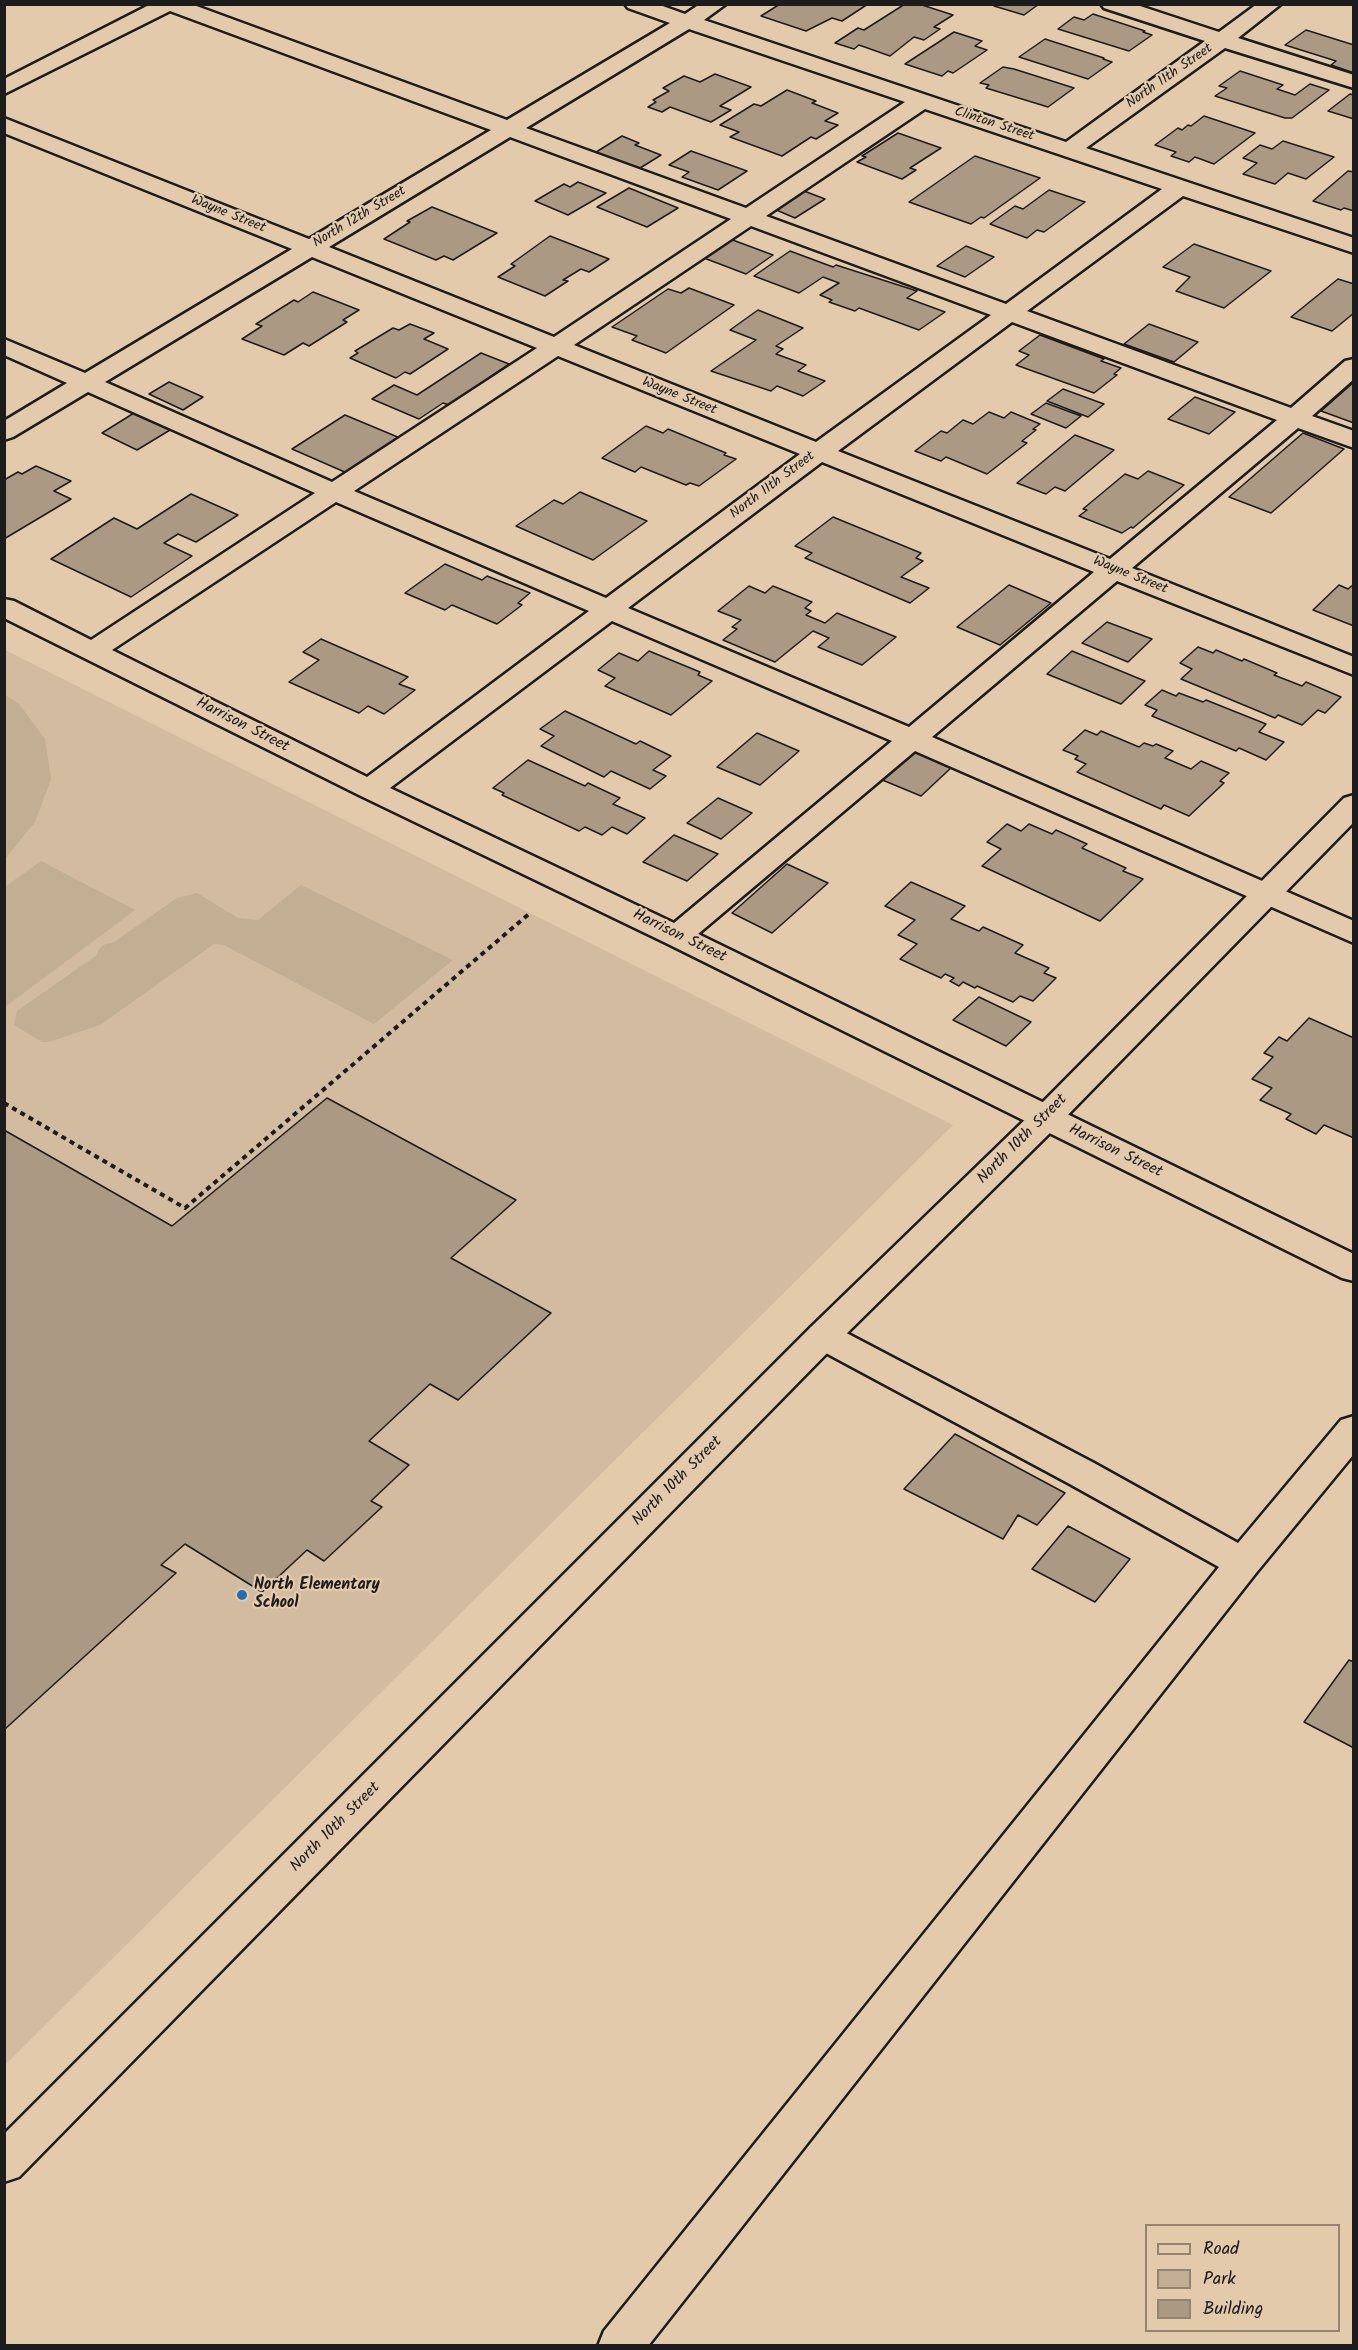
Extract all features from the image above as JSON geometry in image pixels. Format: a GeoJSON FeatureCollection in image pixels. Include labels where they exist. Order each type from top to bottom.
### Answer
{"type":"FeatureCollection","features":[{"type":"Feature","properties":{"kind":"street"},"geometry":{"type":"LineString","coordinates":[[4,88],[169,4],[1353,440]]}},
{"type":"Feature","properties":{"kind":"street","name":"Clinton Street"},"geometry":{"type":"LineString","coordinates":[[635,4],[1353,246]]}},
{"type":"Feature","properties":{"kind":"street","name":"North 12th Street"},"geometry":{"type":"LineString","coordinates":[[4,432],[716,4]]}},
{"type":"Feature","properties":{"kind":"street"},"geometry":{"type":"LineString","coordinates":[[1111,4],[1353,82]]}},
{"type":"Feature","properties":{"kind":"street","name":"North 11th Street"},"geometry":{"type":"LineString","coordinates":[[1069,150],[1271,4]]}},
{"type":"Feature","properties":{"kind":"street"},"geometry":{"type":"LineString","coordinates":[[93,651],[922,101]]}},
{"type":"Feature","properties":{"kind":"street","name":"Wayne Street"},"geometry":{"type":"LineString","coordinates":[[4,125],[1353,667]]}},
{"type":"Feature","properties":{"kind":"street","name":"North 11th Street"},"geometry":{"type":"LineString","coordinates":[[369,789],[1180,186]]}},
{"type":"Feature","properties":{"kind":"street"},"geometry":{"type":"LineString","coordinates":[[4,346],[334,492],[912,739],[1353,933]]}},
{"type":"Feature","properties":{"kind":"street"},"geometry":{"type":"LineString","coordinates":[[677,936],[1295,418],[1353,366]]}},
{"type":"Feature","properties":{"kind":"street","name":"Harrison Street"},"geometry":{"type":"LineString","coordinates":[[4,607],[369,789],[677,936],[1353,1269]]}},
{"type":"Feature","properties":{"kind":"street","name":"North 10th Street"},"geometry":{"type":"LineString","coordinates":[[4,2163],[823,1336],[1046,1118],[1262,894],[1353,804]]}},
{"type":"Feature","properties":{"kind":"street"},"geometry":{"type":"LineString","coordinates":[[823,1336],[1081,1473],[1243,1563]]}},
{"type":"Feature","properties":{"kind":"street"},"geometry":{"type":"LineString","coordinates":[[620,2346],[1243,1563],[1353,1429]]}},
{"type":"Feature","properties":{"kind":"path"},"geometry":{"type":"LineString","coordinates":[[4,1102],[185,1208],[565,883]]}},
{"type":"Feature","properties":{"kind":"shaded area","name":"North Elementary School"},"geometry":{"type":"Polygon","coordinates":[[[5,650],[953,1125],[5,2065],[5,650]]]}},
{"type":"Feature","properties":{"kind":"green space"},"geometry":{"type":"Polygon","coordinates":[[[5,695],[19,704],[45,739],[51,779],[35,822],[5,859],[5,695]]]}},
{"type":"Feature","properties":{"kind":"green space"},"geometry":{"type":"Polygon","coordinates":[[[41,861],[135,910],[5,1007],[5,887],[41,861]]]}},
{"type":"Feature","properties":{"kind":"green space"},"geometry":{"type":"Polygon","coordinates":[[[301,885],[453,960],[374,1024],[224,945],[214,944],[100,1025],[49,1042],[42,1042],[14,1025],[17,1011],[97,955],[103,946],[114,942],[177,898],[197,893],[238,918],[258,920],[301,885]]]}},
{"type":"Feature","properties":{"kind":"building"},"geometry":{"type":"Polygon","coordinates":[[[780,4],[868,4],[842,21],[832,18],[806,31],[761,16],[780,4]]]}},
{"type":"Feature","properties":{"kind":"building"},"geometry":{"type":"Polygon","coordinates":[[[905,4],[919,4],[953,15],[934,27],[940,29],[924,40],[914,37],[890,56],[859,45],[854,49],[835,43],[858,28],[864,30],[905,4]]]}},
{"type":"Feature","properties":{"kind":"building"},"geometry":{"type":"Polygon","coordinates":[[[996,4],[1039,4],[1024,15],[994,6],[996,4]]]}},
{"type":"Feature","properties":{"kind":"building"},"geometry":{"type":"Polygon","coordinates":[[[1093,14],[1152,35],[1129,51],[1058,29],[1074,17],[1084,20],[1093,14]]]}},
{"type":"Feature","properties":{"kind":"building"},"geometry":{"type":"Polygon","coordinates":[[[1306,30],[1354,45],[1354,73],[1331,65],[1336,61],[1285,45],[1306,30]]]}},
{"type":"Feature","properties":{"kind":"building"},"geometry":{"type":"Polygon","coordinates":[[[954,32],[982,41],[975,46],[987,50],[953,73],[948,71],[942,76],[905,64],[954,32]]]}},
{"type":"Feature","properties":{"kind":"building"},"geometry":{"type":"Polygon","coordinates":[[[1045,39],[1112,62],[1088,79],[1019,57],[1045,39]]]}},
{"type":"Feature","properties":{"kind":"building"},"geometry":{"type":"Polygon","coordinates":[[[1003,67],[1074,88],[1048,107],[986,88],[989,85],[980,83],[1003,67]]]}},
{"type":"Feature","properties":{"kind":"building"},"geometry":{"type":"Polygon","coordinates":[[[1240,71],[1283,85],[1277,89],[1295,95],[1310,84],[1329,90],[1292,118],[1285,118],[1215,96],[1227,88],[1219,86],[1240,71]]]}},
{"type":"Feature","properties":{"kind":"building"},"geometry":{"type":"Polygon","coordinates":[[[715,74],[751,87],[720,106],[731,110],[711,122],[670,107],[662,112],[648,107],[656,102],[653,100],[669,91],[663,88],[684,76],[700,82],[715,74]]]}},
{"type":"Feature","properties":{"kind":"building"},"geometry":{"type":"Polygon","coordinates":[[[787,90],[816,101],[812,103],[838,113],[825,121],[838,125],[816,139],[811,137],[782,156],[730,137],[739,132],[720,125],[754,104],[761,106],[787,90]]]}},
{"type":"Feature","properties":{"kind":"building"},"geometry":{"type":"Polygon","coordinates":[[[1350,94],[1354,95],[1354,119],[1328,111],[1350,94]]]}},
{"type":"Feature","properties":{"kind":"building"},"geometry":{"type":"Polygon","coordinates":[[[1204,116],[1255,133],[1214,164],[1195,157],[1189,162],[1171,156],[1176,152],[1155,145],[1178,128],[1182,130],[1188,125],[1191,126],[1204,116]]]}},
{"type":"Feature","properties":{"kind":"building"},"geometry":{"type":"Polygon","coordinates":[[[898,133],[941,148],[910,168],[916,170],[902,179],[857,162],[866,157],[862,156],[898,133]]]}},
{"type":"Feature","properties":{"kind":"building"},"geometry":{"type":"Polygon","coordinates":[[[622,136],[639,143],[635,145],[661,155],[637,170],[593,154],[622,136]]]}},
{"type":"Feature","properties":{"kind":"building"},"geometry":{"type":"Polygon","coordinates":[[[1283,141],[1334,157],[1306,179],[1288,173],[1275,184],[1243,174],[1257,163],[1243,158],[1260,145],[1272,149],[1283,141]]]}},
{"type":"Feature","properties":{"kind":"building"},"geometry":{"type":"Polygon","coordinates":[[[691,151],[747,171],[718,190],[682,177],[689,172],[669,165],[691,151]]]}},
{"type":"Feature","properties":{"kind":"building"},"geometry":{"type":"Polygon","coordinates":[[[975,156],[1040,178],[984,218],[981,217],[971,224],[909,202],[975,156]]]}},
{"type":"Feature","properties":{"kind":"building"},"geometry":{"type":"Polygon","coordinates":[[[1348,171],[1354,172],[1354,211],[1344,208],[1341,210],[1313,201],[1348,171]]]}},
{"type":"Feature","properties":{"kind":"building"},"geometry":{"type":"Polygon","coordinates":[[[578,182],[606,193],[568,215],[535,201],[564,184],[570,187],[578,182]]]}},
{"type":"Feature","properties":{"kind":"building"},"geometry":{"type":"Polygon","coordinates":[[[629,188],[678,208],[647,227],[597,207],[629,188]]]}},
{"type":"Feature","properties":{"kind":"building"},"geometry":{"type":"Polygon","coordinates":[[[1049,190],[1085,202],[1044,232],[1037,230],[1027,238],[990,224],[1015,206],[1023,209],[1049,190]]]}},
{"type":"Feature","properties":{"kind":"building"},"geometry":{"type":"Polygon","coordinates":[[[804,191],[825,199],[795,218],[774,209],[804,191]]]}},
{"type":"Feature","properties":{"kind":"building"},"geometry":{"type":"Polygon","coordinates":[[[432,207],[497,233],[453,260],[444,256],[436,260],[384,239],[410,222],[407,221],[432,207]]]}},
{"type":"Feature","properties":{"kind":"building"},"geometry":{"type":"Polygon","coordinates":[[[550,236],[609,259],[589,272],[581,269],[563,280],[568,281],[545,296],[498,277],[515,266],[511,264],[550,236]]]}},
{"type":"Feature","properties":{"kind":"building"},"geometry":{"type":"Polygon","coordinates":[[[730,239],[773,255],[746,274],[704,258],[730,239]]]}},
{"type":"Feature","properties":{"kind":"building"},"geometry":{"type":"Polygon","coordinates":[[[1194,244],[1271,271],[1224,308],[1176,291],[1190,277],[1163,267],[1194,244]]]}},
{"type":"Feature","properties":{"kind":"building"},"geometry":{"type":"Polygon","coordinates":[[[966,246],[994,257],[965,277],[937,266],[966,246]]]}},
{"type":"Feature","properties":{"kind":"building"},"geometry":{"type":"Polygon","coordinates":[[[790,251],[833,267],[836,265],[917,291],[907,298],[945,312],[919,330],[859,308],[855,311],[829,302],[832,300],[820,295],[839,283],[823,277],[799,293],[754,276],[790,251]]]}},
{"type":"Feature","properties":{"kind":"building"},"geometry":{"type":"Polygon","coordinates":[[[1338,279],[1354,284],[1354,313],[1332,331],[1291,317],[1338,279]]]}},
{"type":"Feature","properties":{"kind":"building"},"geometry":{"type":"Polygon","coordinates":[[[689,288],[734,305],[666,353],[632,340],[637,336],[612,327],[668,289],[681,293],[689,288]]]}},
{"type":"Feature","properties":{"kind":"building"},"geometry":{"type":"Polygon","coordinates":[[[313,292],[359,310],[343,320],[347,322],[309,346],[303,343],[284,355],[242,339],[262,326],[256,324],[294,300],[298,302],[313,292]]]}},
{"type":"Feature","properties":{"kind":"building"},"geometry":{"type":"Polygon","coordinates":[[[758,310],[803,328],[776,346],[783,349],[776,354],[806,365],[798,371],[825,381],[803,396],[777,386],[771,391],[711,371],[756,340],[730,330],[758,310]]]}},
{"type":"Feature","properties":{"kind":"building"},"geometry":{"type":"Polygon","coordinates":[[[410,324],[434,333],[424,339],[448,349],[410,374],[405,372],[396,378],[350,358],[358,353],[355,351],[393,328],[399,330],[410,324]]]}},
{"type":"Feature","properties":{"kind":"building"},"geometry":{"type":"Polygon","coordinates":[[[1149,324],[1198,342],[1174,362],[1124,344],[1149,324]]]}},
{"type":"Feature","properties":{"kind":"building"},"geometry":{"type":"Polygon","coordinates":[[[1040,335],[1104,359],[1101,361],[1121,368],[1114,374],[1117,375],[1094,393],[1016,365],[1029,355],[1019,351],[1040,335]]]}},
{"type":"Feature","properties":{"kind":"building"},"geometry":{"type":"Polygon","coordinates":[[[481,353],[509,364],[449,405],[443,403],[419,419],[372,399],[394,385],[417,395],[481,353]]]}},
{"type":"Feature","properties":{"kind":"building"},"geometry":{"type":"Polygon","coordinates":[[[169,382],[203,397],[183,410],[149,394],[169,382]]]}},
{"type":"Feature","properties":{"kind":"building"},"geometry":{"type":"Polygon","coordinates":[[[1354,382],[1354,423],[1321,411],[1354,382]]]}},
{"type":"Feature","properties":{"kind":"building"},"geometry":{"type":"Polygon","coordinates":[[[1063,389],[1104,404],[1088,417],[1047,401],[1063,389]]]}},
{"type":"Feature","properties":{"kind":"building"},"geometry":{"type":"Polygon","coordinates":[[[1195,397],[1235,412],[1209,434],[1168,419],[1195,397]]]}},
{"type":"Feature","properties":{"kind":"building"},"geometry":{"type":"Polygon","coordinates":[[[1046,403],[1081,416],[1066,428],[1031,414],[1046,403]]]}},
{"type":"Feature","properties":{"kind":"building"},"geometry":{"type":"Polygon","coordinates":[[[989,412],[1004,418],[1011,412],[1040,424],[1022,441],[1027,443],[987,474],[946,457],[941,461],[915,451],[941,431],[947,433],[963,420],[973,424],[989,412]]]}},
{"type":"Feature","properties":{"kind":"building"},"geometry":{"type":"Polygon","coordinates":[[[134,413],[170,430],[137,450],[102,433],[134,413]]]}},
{"type":"Feature","properties":{"kind":"building"},"geometry":{"type":"Polygon","coordinates":[[[345,415],[400,438],[347,473],[292,449],[345,415]]]}},
{"type":"Feature","properties":{"kind":"building"},"geometry":{"type":"Polygon","coordinates":[[[646,426],[663,433],[668,429],[736,459],[699,486],[690,483],[686,485],[641,467],[635,472],[602,458],[646,426]]]}},
{"type":"Feature","properties":{"kind":"building"},"geometry":{"type":"Polygon","coordinates":[[[1303,433],[1344,449],[1271,513],[1229,497],[1303,433]]]}},
{"type":"Feature","properties":{"kind":"building"},"geometry":{"type":"Polygon","coordinates":[[[1075,435],[1114,450],[1065,491],[1055,487],[1046,494],[1017,483],[1075,435]]]}},
{"type":"Feature","properties":{"kind":"building"},"geometry":{"type":"Polygon","coordinates":[[[36,466],[71,481],[54,491],[71,499],[4,539],[4,480],[36,466]]]}},
{"type":"Feature","properties":{"kind":"building"},"geometry":{"type":"Polygon","coordinates":[[[1148,471],[1184,485],[1133,528],[1122,533],[1079,516],[1087,510],[1083,509],[1125,474],[1138,479],[1148,471]]]}},
{"type":"Feature","properties":{"kind":"building"},"geometry":{"type":"Polygon","coordinates":[[[580,492],[647,521],[593,560],[516,526],[554,500],[563,504],[580,492]]]}},
{"type":"Feature","properties":{"kind":"building"},"geometry":{"type":"Polygon","coordinates":[[[191,494],[238,515],[196,542],[178,534],[164,543],[192,556],[131,597],[51,559],[114,518],[137,529],[191,494]]]}},
{"type":"Feature","properties":{"kind":"building"},"geometry":{"type":"Polygon","coordinates":[[[833,517],[921,553],[916,558],[923,561],[901,577],[929,588],[910,603],[805,558],[812,553],[795,546],[833,517]]]}},
{"type":"Feature","properties":{"kind":"building"},"geometry":{"type":"Polygon","coordinates":[[[445,564],[482,580],[487,576],[530,593],[518,603],[522,605],[497,624],[452,605],[445,610],[405,593],[445,564]]]}},
{"type":"Feature","properties":{"kind":"building"},"geometry":{"type":"Polygon","coordinates":[[[1354,584],[1354,626],[1313,610],[1339,585],[1348,589],[1354,584]]]}},
{"type":"Feature","properties":{"kind":"building"},"geometry":{"type":"Polygon","coordinates":[[[1009,585],[1051,603],[1000,645],[957,627],[1009,585]]]}},
{"type":"Feature","properties":{"kind":"building"},"geometry":{"type":"Polygon","coordinates":[[[749,586],[765,593],[773,586],[812,602],[805,608],[811,611],[806,615],[825,623],[837,613],[896,637],[862,665],[818,647],[829,638],[813,631],[775,662],[723,640],[737,629],[732,627],[741,620],[718,611],[749,586]]]}},
{"type":"Feature","properties":{"kind":"building"},"geometry":{"type":"Polygon","coordinates":[[[1107,622],[1152,639],[1128,662],[1082,643],[1107,622]]]}},
{"type":"Feature","properties":{"kind":"building"},"geometry":{"type":"Polygon","coordinates":[[[321,639],[408,677],[399,684],[415,690],[384,714],[368,706],[359,713],[289,682],[319,660],[303,652],[321,639]]]}},
{"type":"Feature","properties":{"kind":"building"},"geometry":{"type":"Polygon","coordinates":[[[1198,647],[1213,653],[1216,650],[1242,661],[1244,659],[1277,673],[1274,675],[1302,686],[1306,682],[1341,697],[1325,713],[1318,710],[1302,725],[1278,715],[1275,718],[1181,679],[1192,669],[1180,663],[1198,647]]]}},
{"type":"Feature","properties":{"kind":"building"},"geometry":{"type":"Polygon","coordinates":[[[649,651],[700,672],[698,675],[712,681],[671,715],[605,686],[615,678],[598,670],[619,653],[638,661],[649,651]]]}},
{"type":"Feature","properties":{"kind":"building"},"geometry":{"type":"Polygon","coordinates":[[[1072,651],[1145,681],[1121,704],[1047,674],[1072,651]]]}},
{"type":"Feature","properties":{"kind":"building"},"geometry":{"type":"Polygon","coordinates":[[[1162,690],[1176,696],[1179,693],[1203,702],[1206,700],[1266,724],[1259,732],[1284,742],[1266,760],[1239,748],[1236,751],[1152,716],[1157,710],[1145,705],[1162,690]]]}},
{"type":"Feature","properties":{"kind":"building"},"geometry":{"type":"Polygon","coordinates":[[[565,711],[636,744],[640,741],[671,756],[653,770],[666,776],[650,789],[611,771],[604,777],[541,746],[554,736],[540,729],[565,711]]]}},
{"type":"Feature","properties":{"kind":"building"},"geometry":{"type":"Polygon","coordinates":[[[1085,730],[1097,735],[1101,731],[1139,747],[1144,743],[1153,746],[1156,744],[1173,751],[1165,758],[1191,769],[1201,761],[1229,773],[1220,781],[1224,783],[1189,816],[1164,805],[1161,809],[1077,772],[1086,764],[1075,759],[1078,756],[1063,750],[1085,730]]]}},
{"type":"Feature","properties":{"kind":"building"},"geometry":{"type":"Polygon","coordinates":[[[757,733],[799,751],[760,785],[717,767],[757,733]]]}},
{"type":"Feature","properties":{"kind":"building"},"geometry":{"type":"Polygon","coordinates":[[[912,749],[953,766],[921,796],[880,779],[912,749]]]}},
{"type":"Feature","properties":{"kind":"building"},"geometry":{"type":"Polygon","coordinates":[[[528,760],[585,786],[588,783],[620,798],[613,804],[645,818],[627,834],[612,827],[602,835],[585,827],[579,831],[502,795],[504,793],[493,788],[528,760]]]}},
{"type":"Feature","properties":{"kind":"building"},"geometry":{"type":"Polygon","coordinates":[[[718,798],[752,813],[721,839],[687,823],[718,798]]]}},
{"type":"Feature","properties":{"kind":"building"},"geometry":{"type":"Polygon","coordinates":[[[1007,824],[1021,831],[1029,824],[1052,834],[1056,830],[1087,844],[1082,848],[1126,868],[1123,871],[1143,879],[1100,921],[982,866],[1001,849],[987,842],[1007,824]]]}},
{"type":"Feature","properties":{"kind":"building"},"geometry":{"type":"Polygon","coordinates":[[[674,835],[718,854],[687,881],[643,862],[674,835]]]}},
{"type":"Feature","properties":{"kind":"building"},"geometry":{"type":"Polygon","coordinates":[[[787,864],[828,883],[772,933],[732,913],[787,864]]]}},
{"type":"Feature","properties":{"kind":"building"},"geometry":{"type":"Polygon","coordinates":[[[911,882],[965,906],[951,919],[979,931],[983,927],[1023,945],[1015,953],[1049,968],[1044,973],[1056,978],[1033,1001],[1020,996],[1013,1002],[977,986],[975,988],[963,982],[959,986],[950,981],[954,978],[945,974],[941,978],[900,959],[917,944],[898,935],[915,920],[885,906],[911,882]]]}},
{"type":"Feature","properties":{"kind":"building"},"geometry":{"type":"Polygon","coordinates":[[[979,997],[1031,1022],[1006,1046],[953,1020],[979,997]]]}},
{"type":"Feature","properties":{"kind":"building"},"geometry":{"type":"Polygon","coordinates":[[[1309,1018],[1354,1038],[1354,1138],[1324,1125],[1316,1134],[1286,1119],[1291,1114],[1260,1100],[1272,1088],[1252,1079],[1273,1057],[1264,1053],[1279,1037],[1287,1041],[1309,1018]]]}},
{"type":"Feature","properties":{"kind":"building"},"geometry":{"type":"Polygon","coordinates":[[[327,1098],[516,1200],[451,1258],[551,1313],[458,1400],[430,1384],[369,1441],[409,1465],[371,1501],[382,1507],[324,1561],[307,1550],[262,1592],[185,1544],[161,1565],[176,1573],[5,1729],[4,1130],[172,1226],[327,1098]]]}},
{"type":"Feature","properties":{"kind":"building"},"geometry":{"type":"Polygon","coordinates":[[[955,1434],[1065,1493],[1037,1525],[1018,1515],[1003,1539],[904,1489],[955,1434]]]}},
{"type":"Feature","properties":{"kind":"building"},"geometry":{"type":"Polygon","coordinates":[[[1068,1526],[1130,1559],[1095,1602],[1032,1569],[1068,1526]]]}},
{"type":"Feature","properties":{"kind":"building"},"geometry":{"type":"Polygon","coordinates":[[[1349,1660],[1354,1662],[1354,1748],[1304,1722],[1349,1660]]]}},
{"type":"Feature","properties":{"kind":"place","name":"North Elementary School"},"geometry":{"type":"Point","coordinates":[242,1595]}}]}
